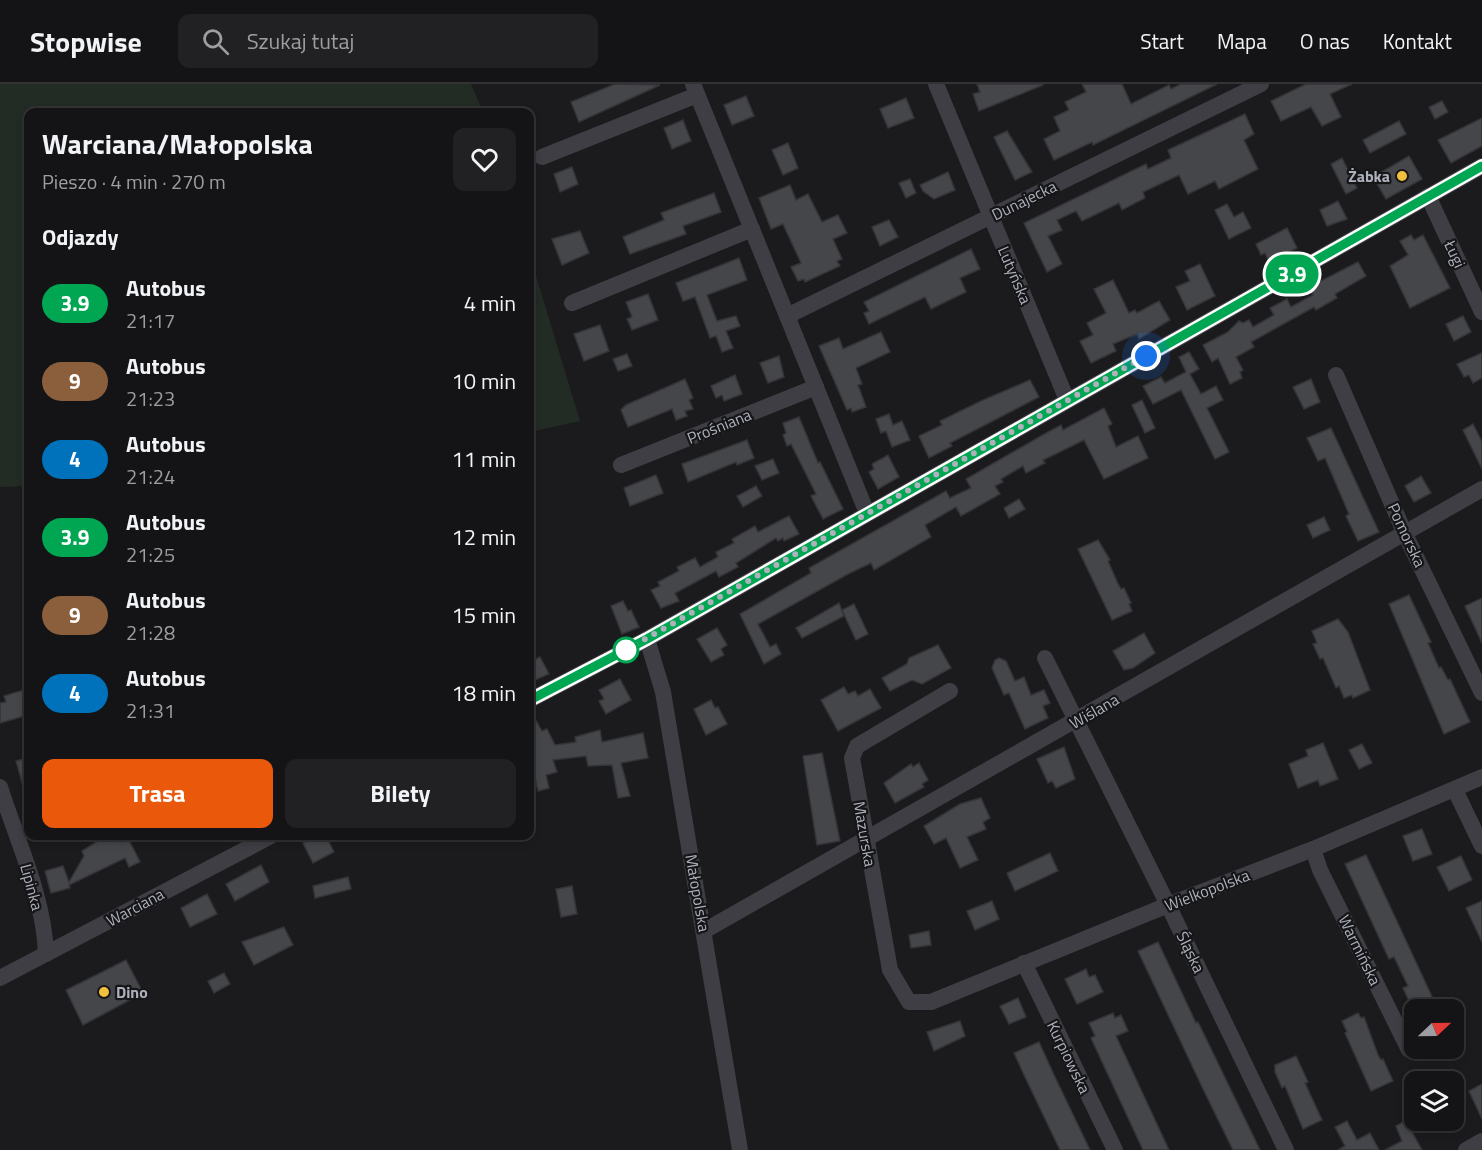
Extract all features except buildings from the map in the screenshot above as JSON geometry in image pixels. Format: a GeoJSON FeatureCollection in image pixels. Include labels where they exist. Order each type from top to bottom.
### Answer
{"type":"FeatureCollection","features":[{"type":"Feature","properties":{"kind":"street","name":"Lutyńska"},"geometry":{"type":"LineString","coordinates":[[936,84],[1067,400]]}},
{"type":"Feature","properties":{"kind":"street","name":"Dunajecka"},"geometry":{"type":"LineString","coordinates":[[788,316],[1261,84]]}},
{"type":"Feature","properties":{"kind":"street"},"geometry":{"type":"LineString","coordinates":[[542,157],[695,90],[867,513]]}},
{"type":"Feature","properties":{"kind":"street"},"geometry":{"type":"LineString","coordinates":[[534,698],[647,639],[1482,166]]}},
{"type":"Feature","properties":{"kind":"street","name":"Ługi"},"geometry":{"type":"LineString","coordinates":[[1428,196],[1482,312]]}},
{"type":"Feature","properties":{"kind":"street"},"geometry":{"type":"LineString","coordinates":[[572,303],[752,229]]}},
{"type":"Feature","properties":{"kind":"street","name":"Pomorska"},"geometry":{"type":"LineString","coordinates":[[1336,375],[1405,534],[1482,693]]}},
{"type":"Feature","properties":{"kind":"street","name":"Prośniana"},"geometry":{"type":"LineString","coordinates":[[621,465],[816,387]]}},
{"type":"Feature","properties":{"kind":"street","name":"Wiślana"},"geometry":{"type":"LineString","coordinates":[[704,931],[1482,489]]}},
{"type":"Feature","properties":{"kind":"street","name":"Małopolska"},"geometry":{"type":"LineString","coordinates":[[647,639],[663,692],[740,1150]]}},
{"type":"Feature","properties":{"kind":"street","name":"Śląska"},"geometry":{"type":"LineString","coordinates":[[1045,658],[1287,1150]]}},
{"type":"Feature","properties":{"kind":"street","name":"Mazurska"},"geometry":{"type":"LineString","coordinates":[[931,1002],[909,1002],[890,970],[852,758],[857,746],[950,691]]}},
{"type":"Feature","properties":{"kind":"street","name":"Wielkopolska"},"geometry":{"type":"LineString","coordinates":[[931,1002],[1168,905],[1313,849],[1482,777]]}},
{"type":"Feature","properties":{"kind":"street","name":"Lipinka"},"geometry":{"type":"LineString","coordinates":[[0,787],[18,835],[45,933],[45,954]]}},
{"type":"Feature","properties":{"kind":"street"},"geometry":{"type":"LineString","coordinates":[[1455,790],[1482,846]]}},
{"type":"Feature","properties":{"kind":"street","name":"Warciana"},"geometry":{"type":"LineString","coordinates":[[0,978],[263,840]]}},
{"type":"Feature","properties":{"kind":"street","name":"Warmińska"},"geometry":{"type":"LineString","coordinates":[[1313,849],[1320,870],[1404,1040]]}},
{"type":"Feature","properties":{"kind":"street","name":"Kurpiowska"},"geometry":{"type":"LineString","coordinates":[[1024,963],[1115,1150]]}},
{"type":"Feature","properties":{"kind":"street"},"geometry":{"type":"LineString","coordinates":[[1466,1150],[1482,1141]]}},
{"type":"Feature","properties":{"kind":"shaded area"},"geometry":{"type":"Polygon","coordinates":[[[0,84],[471,84],[481,108],[24,108],[24,486],[0,487],[0,84]]]}},
{"type":"Feature","properties":{"kind":"shaded area"},"geometry":{"type":"Polygon","coordinates":[[[534,269],[580,421],[534,431],[534,269]]]}},
{"type":"Feature","properties":{"kind":"bus line","name":"3.9"},"geometry":{"type":"LineString","coordinates":[[534,698],[647,639],[1482,166]]}},
{"type":"Feature","properties":{"kind":"place","name":"Żabka"},"geometry":{"type":"Point","coordinates":[1402,176]}},
{"type":"Feature","properties":{"kind":"place","name":"Dino"},"geometry":{"type":"Point","coordinates":[104,992]}},
{"type":"Feature","properties":{"kind":"route"},"geometry":{"type":"LineString","coordinates":[[626,650],[1146,356]]}}]}
